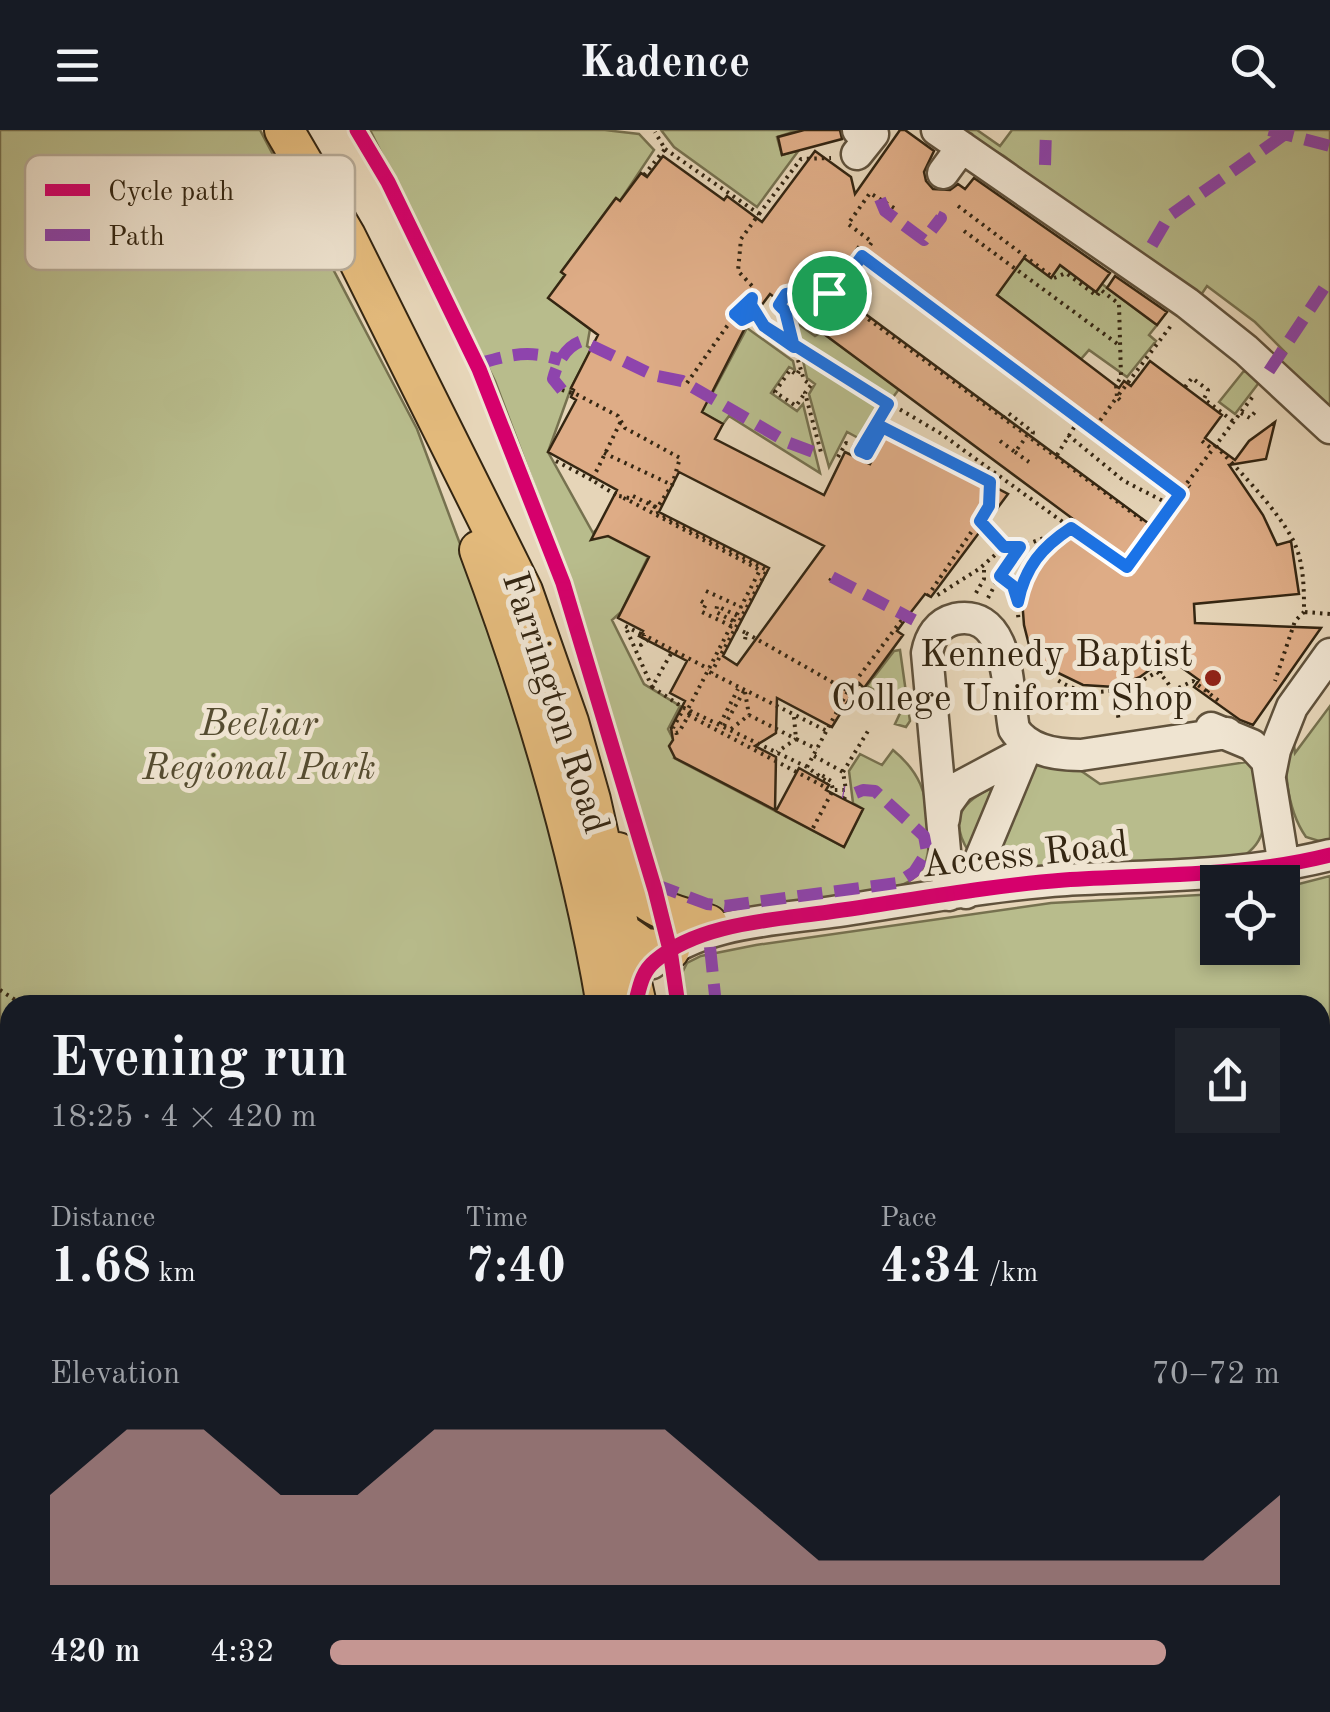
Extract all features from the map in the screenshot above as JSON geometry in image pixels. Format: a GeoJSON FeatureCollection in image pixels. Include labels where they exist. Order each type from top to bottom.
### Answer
{"type":"FeatureCollection","features":[{"type":"Feature","properties":{"kind":"main road","name":"Farrington Road"},"geometry":{"type":"LineString","coordinates":[[284,130],[299,155]]}},
{"type":"Feature","properties":{"kind":"main road","name":"Farrington Road"},"geometry":{"type":"LineString","coordinates":[[355,254],[528,604],[632,929]]}},
{"type":"Feature","properties":{"kind":"main road","name":"Farrington Road"},"geometry":{"type":"LineString","coordinates":[[408,360],[500,606],[546,747],[596,948],[620,995]]}},
{"type":"Feature","properties":{"kind":"main road"},"geometry":{"type":"LineString","coordinates":[[528,604],[544,618],[554,639],[627,881],[654,906],[680,917],[718,925]]}},
{"type":"Feature","properties":{"kind":"main road"},"geometry":{"type":"LineString","coordinates":[[560,804],[590,898],[602,917],[632,929],[648,950],[670,950]]}},
{"type":"Feature","properties":{"kind":"main road"},"geometry":{"type":"LineString","coordinates":[[622,995],[609,951],[615,938],[632,929]]}},
{"type":"Feature","properties":{"kind":"street"},"geometry":{"type":"LineString","coordinates":[[943,173],[949,139],[1187,303],[1246,350],[1330,428]]}},
{"type":"Feature","properties":{"kind":"street"},"geometry":{"type":"LineString","coordinates":[[954,603],[986,607],[1003,622],[1027,685],[1033,747],[958,894],[934,742],[918,708],[910,676],[910,647],[919,623],[933,610],[954,603]]}},
{"type":"Feature","properties":{"kind":"street"},"geometry":{"type":"LineString","coordinates":[[1285,692],[1305,680],[1330,644]]}},
{"type":"Feature","properties":{"kind":"street"},"geometry":{"type":"LineString","coordinates":[[1270,775],[1285,692],[1330,654]]}},
{"type":"Feature","properties":{"kind":"street"},"geometry":{"type":"LineString","coordinates":[[944,819],[946,805],[959,786],[1033,747],[1199,724],[1259,750],[1267,761],[1284,865]]}},
{"type":"Feature","properties":{"kind":"street","name":"Access Road"},"geometry":{"type":"LineString","coordinates":[[1288,865],[1330,855]]}},
{"type":"Feature","properties":{"kind":"street","name":"Access Road"},"geometry":{"type":"LineString","coordinates":[[632,929],[718,925],[1062,880],[1200,873]]}},
{"type":"Feature","properties":{"kind":"street","name":"Access Road"},"geometry":{"type":"LineString","coordinates":[[631,995],[647,968],[670,950],[718,925]]}},
{"type":"Feature","properties":{"kind":"path"},"geometry":{"type":"LineString","coordinates":[[655,132],[665,149],[759,214]]}},
{"type":"Feature","properties":{"kind":"path"},"geometry":{"type":"LineString","coordinates":[[894,208],[870,193],[856,144],[800,158],[738,241],[738,271],[754,288],[751,305],[764,326],[940,433],[1127,567],[1189,485]]}},
{"type":"Feature","properties":{"kind":"path"},"geometry":{"type":"LineString","coordinates":[[644,174],[665,149]]}},
{"type":"Feature","properties":{"kind":"path"},"geometry":{"type":"LineString","coordinates":[[842,231],[870,193]]}},
{"type":"Feature","properties":{"kind":"path"},"geometry":{"type":"LineString","coordinates":[[958,206],[1054,278],[1067,272],[1097,296],[1101,290],[1119,304],[1119,398]]}},
{"type":"Feature","properties":{"kind":"path"},"geometry":{"type":"LineString","coordinates":[[786,294],[798,290],[811,295],[829,293],[839,288],[872,242],[848,224]]}},
{"type":"Feature","properties":{"kind":"path"},"geometry":{"type":"LineString","coordinates":[[964,230],[1119,346]]}},
{"type":"Feature","properties":{"kind":"path"},"geometry":{"type":"LineString","coordinates":[[862,256],[1180,494]]}},
{"type":"Feature","properties":{"kind":"path"},"geometry":{"type":"LineString","coordinates":[[809,272],[814,281],[1152,529]]}},
{"type":"Feature","properties":{"kind":"path"},"geometry":{"type":"LineString","coordinates":[[841,273],[848,276]]}},
{"type":"Feature","properties":{"kind":"path"},"geometry":{"type":"LineString","coordinates":[[800,370],[797,375],[790,370],[775,392],[796,406],[811,385],[800,370],[785,311],[779,305],[800,274],[829,293]]}},
{"type":"Feature","properties":{"kind":"path"},"geometry":{"type":"LineString","coordinates":[[805,304],[822,286]]}},
{"type":"Feature","properties":{"kind":"path"},"geometry":{"type":"LineString","coordinates":[[686,383],[735,314],[752,298]]}},
{"type":"Feature","properties":{"kind":"path"},"geometry":{"type":"LineString","coordinates":[[1094,429],[1187,303]]}},
{"type":"Feature","properties":{"kind":"path"},"geometry":{"type":"LineString","coordinates":[[735,314],[742,320],[756,313]]}},
{"type":"Feature","properties":{"kind":"path"},"geometry":{"type":"LineString","coordinates":[[1185,388],[1192,378],[1208,390],[1204,399],[1234,422]]}},
{"type":"Feature","properties":{"kind":"path"},"geometry":{"type":"LineString","coordinates":[[1128,560],[1163,520],[1260,387]]}},
{"type":"Feature","properties":{"kind":"path"},"geometry":{"type":"LineString","coordinates":[[562,390],[576,394],[621,421],[625,428],[680,458],[672,485],[657,508]]}},
{"type":"Feature","properties":{"kind":"path"},"geometry":{"type":"LineString","coordinates":[[806,394],[822,456]]}},
{"type":"Feature","properties":{"kind":"path"},"geometry":{"type":"LineString","coordinates":[[860,451],[888,404]]}},
{"type":"Feature","properties":{"kind":"path"},"geometry":{"type":"LineString","coordinates":[[1241,413],[1250,418],[1255,412]]}},
{"type":"Feature","properties":{"kind":"path"},"geometry":{"type":"LineString","coordinates":[[1004,418],[1008,413],[1033,432],[1015,452]]}},
{"type":"Feature","properties":{"kind":"path"},"geometry":{"type":"LineString","coordinates":[[1057,455],[1079,419]]}},
{"type":"Feature","properties":{"kind":"path"},"geometry":{"type":"LineString","coordinates":[[592,480],[621,421]]}},
{"type":"Feature","properties":{"kind":"path"},"geometry":{"type":"LineString","coordinates":[[838,457],[846,443],[867,454],[882,427],[990,482],[989,506],[928,598],[1004,547],[1020,547],[1071,528]]}},
{"type":"Feature","properties":{"kind":"path"},"geometry":{"type":"LineString","coordinates":[[1068,435],[1115,474],[1172,506]]}},
{"type":"Feature","properties":{"kind":"path"},"geometry":{"type":"LineString","coordinates":[[1000,441],[1030,462]]}},
{"type":"Feature","properties":{"kind":"path"},"geometry":{"type":"LineString","coordinates":[[1202,441],[1256,490],[1291,537],[1303,577],[1304,612],[1286,644],[1285,692]]}},
{"type":"Feature","properties":{"kind":"path"},"geometry":{"type":"LineString","coordinates":[[913,452],[918,443]]}},
{"type":"Feature","properties":{"kind":"path"},"geometry":{"type":"LineString","coordinates":[[603,453],[672,485]]}},
{"type":"Feature","properties":{"kind":"path"},"geometry":{"type":"LineString","coordinates":[[556,462],[620,495],[657,508]]}},
{"type":"Feature","properties":{"kind":"path"},"geometry":{"type":"LineString","coordinates":[[968,479],[971,472]]}},
{"type":"Feature","properties":{"kind":"path"},"geometry":{"type":"LineString","coordinates":[[631,498],[760,570],[676,733],[674,727],[684,708]]}},
{"type":"Feature","properties":{"kind":"path"},"geometry":{"type":"LineString","coordinates":[[648,500],[658,513],[767,570],[711,673],[827,731]]}},
{"type":"Feature","properties":{"kind":"path"},"geometry":{"type":"LineString","coordinates":[[980,521],[1004,547]]}},
{"type":"Feature","properties":{"kind":"path"},"geometry":{"type":"LineString","coordinates":[[1018,602],[1040,554],[1071,528]]}},
{"type":"Feature","properties":{"kind":"path"},"geometry":{"type":"LineString","coordinates":[[1104,556],[1125,567],[1152,529]]}},
{"type":"Feature","properties":{"kind":"path"},"geometry":{"type":"LineString","coordinates":[[987,600],[1020,547]]}},
{"type":"Feature","properties":{"kind":"path"},"geometry":{"type":"LineString","coordinates":[[974,597],[984,579],[984,564]]}},
{"type":"Feature","properties":{"kind":"path"},"geometry":{"type":"LineString","coordinates":[[1000,576],[1013,586],[1019,623]]}},
{"type":"Feature","properties":{"kind":"path"},"geometry":{"type":"LineString","coordinates":[[706,591],[741,608]]}},
{"type":"Feature","properties":{"kind":"path"},"geometry":{"type":"LineString","coordinates":[[701,602],[706,604],[702,612],[848,691]]}},
{"type":"Feature","properties":{"kind":"path"},"geometry":{"type":"LineString","coordinates":[[733,622],[715,608],[720,606],[742,618]]}},
{"type":"Feature","properties":{"kind":"path"},"geometry":{"type":"LineString","coordinates":[[1304,612],[1330,614]]}},
{"type":"Feature","properties":{"kind":"path"},"geometry":{"type":"LineString","coordinates":[[808,767],[848,691],[901,621],[914,620]]}},
{"type":"Feature","properties":{"kind":"path"},"geometry":{"type":"LineString","coordinates":[[709,669],[625,626],[652,686],[684,708],[808,767],[817,779]]}},
{"type":"Feature","properties":{"kind":"path"},"geometry":{"type":"LineString","coordinates":[[1028,647],[1055,678],[1083,691],[1127,689],[1160,673]]}},
{"type":"Feature","properties":{"kind":"path"},"geometry":{"type":"LineString","coordinates":[[868,650],[875,655]]}},
{"type":"Feature","properties":{"kind":"path"},"geometry":{"type":"LineString","coordinates":[[1160,673],[1172,650]]}},
{"type":"Feature","properties":{"kind":"path"},"geometry":{"type":"LineString","coordinates":[[652,686],[672,652]]}},
{"type":"Feature","properties":{"kind":"path"},"geometry":{"type":"LineString","coordinates":[[1160,673],[1172,691],[1193,682],[1222,703]]}},
{"type":"Feature","properties":{"kind":"path"},"geometry":{"type":"LineString","coordinates":[[1207,692],[1215,681]]}},
{"type":"Feature","properties":{"kind":"path"},"geometry":{"type":"LineString","coordinates":[[742,691],[749,715],[817,749]]}},
{"type":"Feature","properties":{"kind":"path"},"geometry":{"type":"LineString","coordinates":[[725,726],[742,691]]}},
{"type":"Feature","properties":{"kind":"path"},"geometry":{"type":"LineString","coordinates":[[1114,692],[1120,726]]}},
{"type":"Feature","properties":{"kind":"path"},"geometry":{"type":"LineString","coordinates":[[725,726],[749,715]]}},
{"type":"Feature","properties":{"kind":"path"},"geometry":{"type":"LineString","coordinates":[[794,716],[796,739]]}},
{"type":"Feature","properties":{"kind":"path"},"geometry":{"type":"LineString","coordinates":[[687,717],[826,784]]}},
{"type":"Feature","properties":{"kind":"path"},"geometry":{"type":"LineString","coordinates":[[832,790],[846,790],[843,772],[868,731]]}},
{"type":"Feature","properties":{"kind":"path"},"geometry":{"type":"LineString","coordinates":[[777,752],[796,739]]}},
{"type":"Feature","properties":{"kind":"path"},"geometry":{"type":"LineString","coordinates":[[814,756],[843,772]]}},
{"type":"Feature","properties":{"kind":"path"},"geometry":{"type":"LineString","coordinates":[[814,828],[832,790],[830,781],[820,774],[817,779]]}},
{"type":"Feature","properties":{"kind":"green space","name":"Beeliar Regional Park"},"geometry":{"type":"Polygon","coordinates":[[[0,130],[260,130],[273,155],[25,155],[25,270],[334,270],[417,429],[536,747],[590,995],[0,995],[0,130]]]}},
{"type":"Feature","properties":{"kind":"green space"},"geometry":{"type":"Polygon","coordinates":[[[370,130],[605,130],[639,134],[654,150],[620,201],[615,199],[562,271],[565,275],[549,298],[590,329],[587,346],[634,373],[660,353],[713,392],[747,328],[793,361],[795,370],[789,367],[771,393],[797,411],[803,404],[820,473],[729,416],[723,424],[589,354],[571,388],[548,452],[593,533],[596,530],[648,557],[621,612],[612,620],[644,684],[680,706],[668,729],[678,749],[674,758],[844,847],[863,809],[853,803],[849,771],[860,754],[882,765],[893,750],[916,775],[926,804],[929,849],[924,866],[913,879],[893,888],[732,912],[706,912],[662,898],[577,599],[495,381],[370,130]]]}},
{"type":"Feature","properties":{"kind":"green space"},"geometry":{"type":"Polygon","coordinates":[[[661,130],[799,130],[777,137],[782,155],[799,150],[757,207],[674,147],[661,130]]]}},
{"type":"Feature","properties":{"kind":"green space"},"geometry":{"type":"Polygon","coordinates":[[[958,130],[977,130],[1000,146],[1012,130],[1330,130],[1330,406],[1277,365],[1286,353],[1255,322],[1207,286],[1197,301],[1004,156],[958,130]]]}},
{"type":"Feature","properties":{"kind":"green space"},"geometry":{"type":"Polygon","coordinates":[[[954,205],[1051,277],[1060,265],[1096,292],[1102,284],[1157,325],[1149,335],[1156,341],[1127,377],[1089,350],[1081,359],[997,295],[1009,277],[954,205]]]}},
{"type":"Feature","properties":{"kind":"green space"},"geometry":{"type":"Polygon","coordinates":[[[794,321],[815,336],[822,332],[899,389],[862,440],[847,432],[829,467],[809,394],[815,384],[807,378],[794,321]]]}},
{"type":"Feature","properties":{"kind":"green space"},"geometry":{"type":"Polygon","coordinates":[[[1249,370],[1261,380],[1235,414],[1219,402],[1243,372],[1249,370]]]}},
{"type":"Feature","properties":{"kind":"green space"},"geometry":{"type":"Polygon","coordinates":[[[900,650],[910,721],[906,727],[895,724],[903,707],[867,686],[894,651],[900,650]]]}},
{"type":"Feature","properties":{"kind":"green space"},"geometry":{"type":"Polygon","coordinates":[[[1330,706],[1330,840],[1319,841],[1306,837],[1294,813],[1286,755],[1292,729],[1295,753],[1330,706]]]}},
{"type":"Feature","properties":{"kind":"green space"},"geometry":{"type":"Polygon","coordinates":[[[1227,746],[1255,763],[1263,801],[1261,836],[1245,855],[989,868],[1032,759],[1074,766],[1100,784],[1247,762],[1227,746]]]}},
{"type":"Feature","properties":{"kind":"green space"},"geometry":{"type":"Polygon","coordinates":[[[1001,783],[969,852],[959,827],[964,808],[1001,783]]]}},
{"type":"Feature","properties":{"kind":"green space"},"geometry":{"type":"Polygon","coordinates":[[[1330,876],[1330,995],[685,995],[682,973],[687,963],[701,956],[1051,903],[1200,895],[1200,965],[1300,965],[1300,884],[1330,876]]]}},
{"type":"Feature","properties":{"kind":"building"},"geometry":{"type":"Polygon","coordinates":[[[804,130],[840,130],[842,139],[782,155],[778,137],[804,130]]]}},
{"type":"Feature","properties":{"kind":"building"},"geometry":{"type":"Polygon","coordinates":[[[900,130],[905,130],[934,151],[924,172],[933,189],[950,190],[958,184],[965,189],[974,178],[1110,273],[1096,292],[1060,265],[1051,278],[1024,258],[997,295],[1119,388],[1124,381],[1131,386],[1150,361],[1222,415],[1205,438],[1235,460],[1249,441],[1275,422],[1266,459],[1229,465],[1263,515],[1277,545],[1291,541],[1299,594],[1194,604],[1195,623],[1321,628],[1253,725],[1194,687],[1199,680],[1167,657],[1140,677],[1115,687],[1083,685],[1052,670],[1029,645],[1020,573],[1037,545],[1073,519],[770,294],[746,326],[702,412],[723,424],[715,439],[824,495],[845,452],[870,464],[887,431],[1008,494],[931,597],[925,594],[911,612],[897,631],[903,635],[864,688],[859,683],[832,727],[777,698],[776,733],[755,746],[776,757],[775,810],[675,758],[669,746],[673,740],[671,728],[685,701],[670,693],[687,661],[639,636],[643,631],[618,618],[649,557],[608,536],[591,540],[617,490],[548,452],[576,400],[571,397],[571,388],[598,335],[548,298],[565,275],[561,272],[616,198],[620,201],[641,173],[647,177],[663,156],[762,222],[815,151],[851,177],[855,194],[900,130]],[[858,247],[829,287],[1152,526],[1180,487],[858,247]],[[679,472],[659,512],[769,568],[723,656],[737,665],[824,546],[679,472]]]}},
{"type":"Feature","properties":{"kind":"building"},"geometry":{"type":"Polygon","coordinates":[[[1115,276],[1167,312],[1157,325],[1107,288],[1115,276]]]}},
{"type":"Feature","properties":{"kind":"building"},"geometry":{"type":"Polygon","coordinates":[[[799,768],[829,785],[826,790],[863,809],[844,847],[776,811],[799,768]]]}},
{"type":"Feature","properties":{"kind":"marked path"},"geometry":{"type":"LineString","coordinates":[[1045,165],[1046,130]]}},
{"type":"Feature","properties":{"kind":"marked path"},"geometry":{"type":"LineString","coordinates":[[1269,130],[1330,146]]}},
{"type":"Feature","properties":{"kind":"marked path"},"geometry":{"type":"LineString","coordinates":[[1152,245],[1169,216],[1291,130]]}},
{"type":"Feature","properties":{"kind":"marked path"},"geometry":{"type":"LineString","coordinates":[[880,199],[885,211],[924,240],[941,218],[937,216]]}},
{"type":"Feature","properties":{"kind":"marked path"},"geometry":{"type":"LineString","coordinates":[[1269,371],[1330,279]]}},
{"type":"Feature","properties":{"kind":"marked path"},"geometry":{"type":"LineString","coordinates":[[562,390],[553,379],[557,367],[567,351],[582,341],[653,375],[682,381],[787,442],[821,455]]}},
{"type":"Feature","properties":{"kind":"marked path"},"geometry":{"type":"LineString","coordinates":[[477,364],[519,354],[561,360]]}},
{"type":"Feature","properties":{"kind":"marked path"},"geometry":{"type":"LineString","coordinates":[[832,577],[914,620]]}},
{"type":"Feature","properties":{"kind":"marked path"},"geometry":{"type":"LineString","coordinates":[[654,884],[707,904],[725,906],[897,883],[914,872],[927,852],[924,836],[875,791],[843,792]]}},
{"type":"Feature","properties":{"kind":"marked path"},"geometry":{"type":"LineString","coordinates":[[710,947],[715,995]]}},
{"type":"Feature","properties":{"kind":"cycle path"},"geometry":{"type":"LineString","coordinates":[[357,130],[388,182],[479,369],[563,583],[655,890],[677,995]]}},
{"type":"Feature","properties":{"kind":"cycle path"},"geometry":{"type":"LineString","coordinates":[[637,995],[644,974],[673,948],[738,925],[1005,886],[1231,871],[1330,855]]}},
{"type":"Feature","properties":{"kind":"place","name":"Kennedy Baptist College Uniform Shop"},"geometry":{"type":"Point","coordinates":[1213,678]}},
{"type":"Feature","properties":{"kind":"route"},"geometry":{"type":"LineString","coordinates":[[829,293],[814,296],[798,290],[786,294],[779,305],[785,311],[794,347],[764,326],[756,313],[742,320],[735,314],[752,298],[751,305],[756,313],[764,326],[794,347],[888,404],[860,451],[867,454],[882,427],[990,482],[989,506],[980,521],[1004,547],[1020,547],[1000,576],[1013,586],[1018,602],[1038,553],[1071,528],[1127,567],[1180,494],[862,256],[839,288],[829,293]]}}]}
